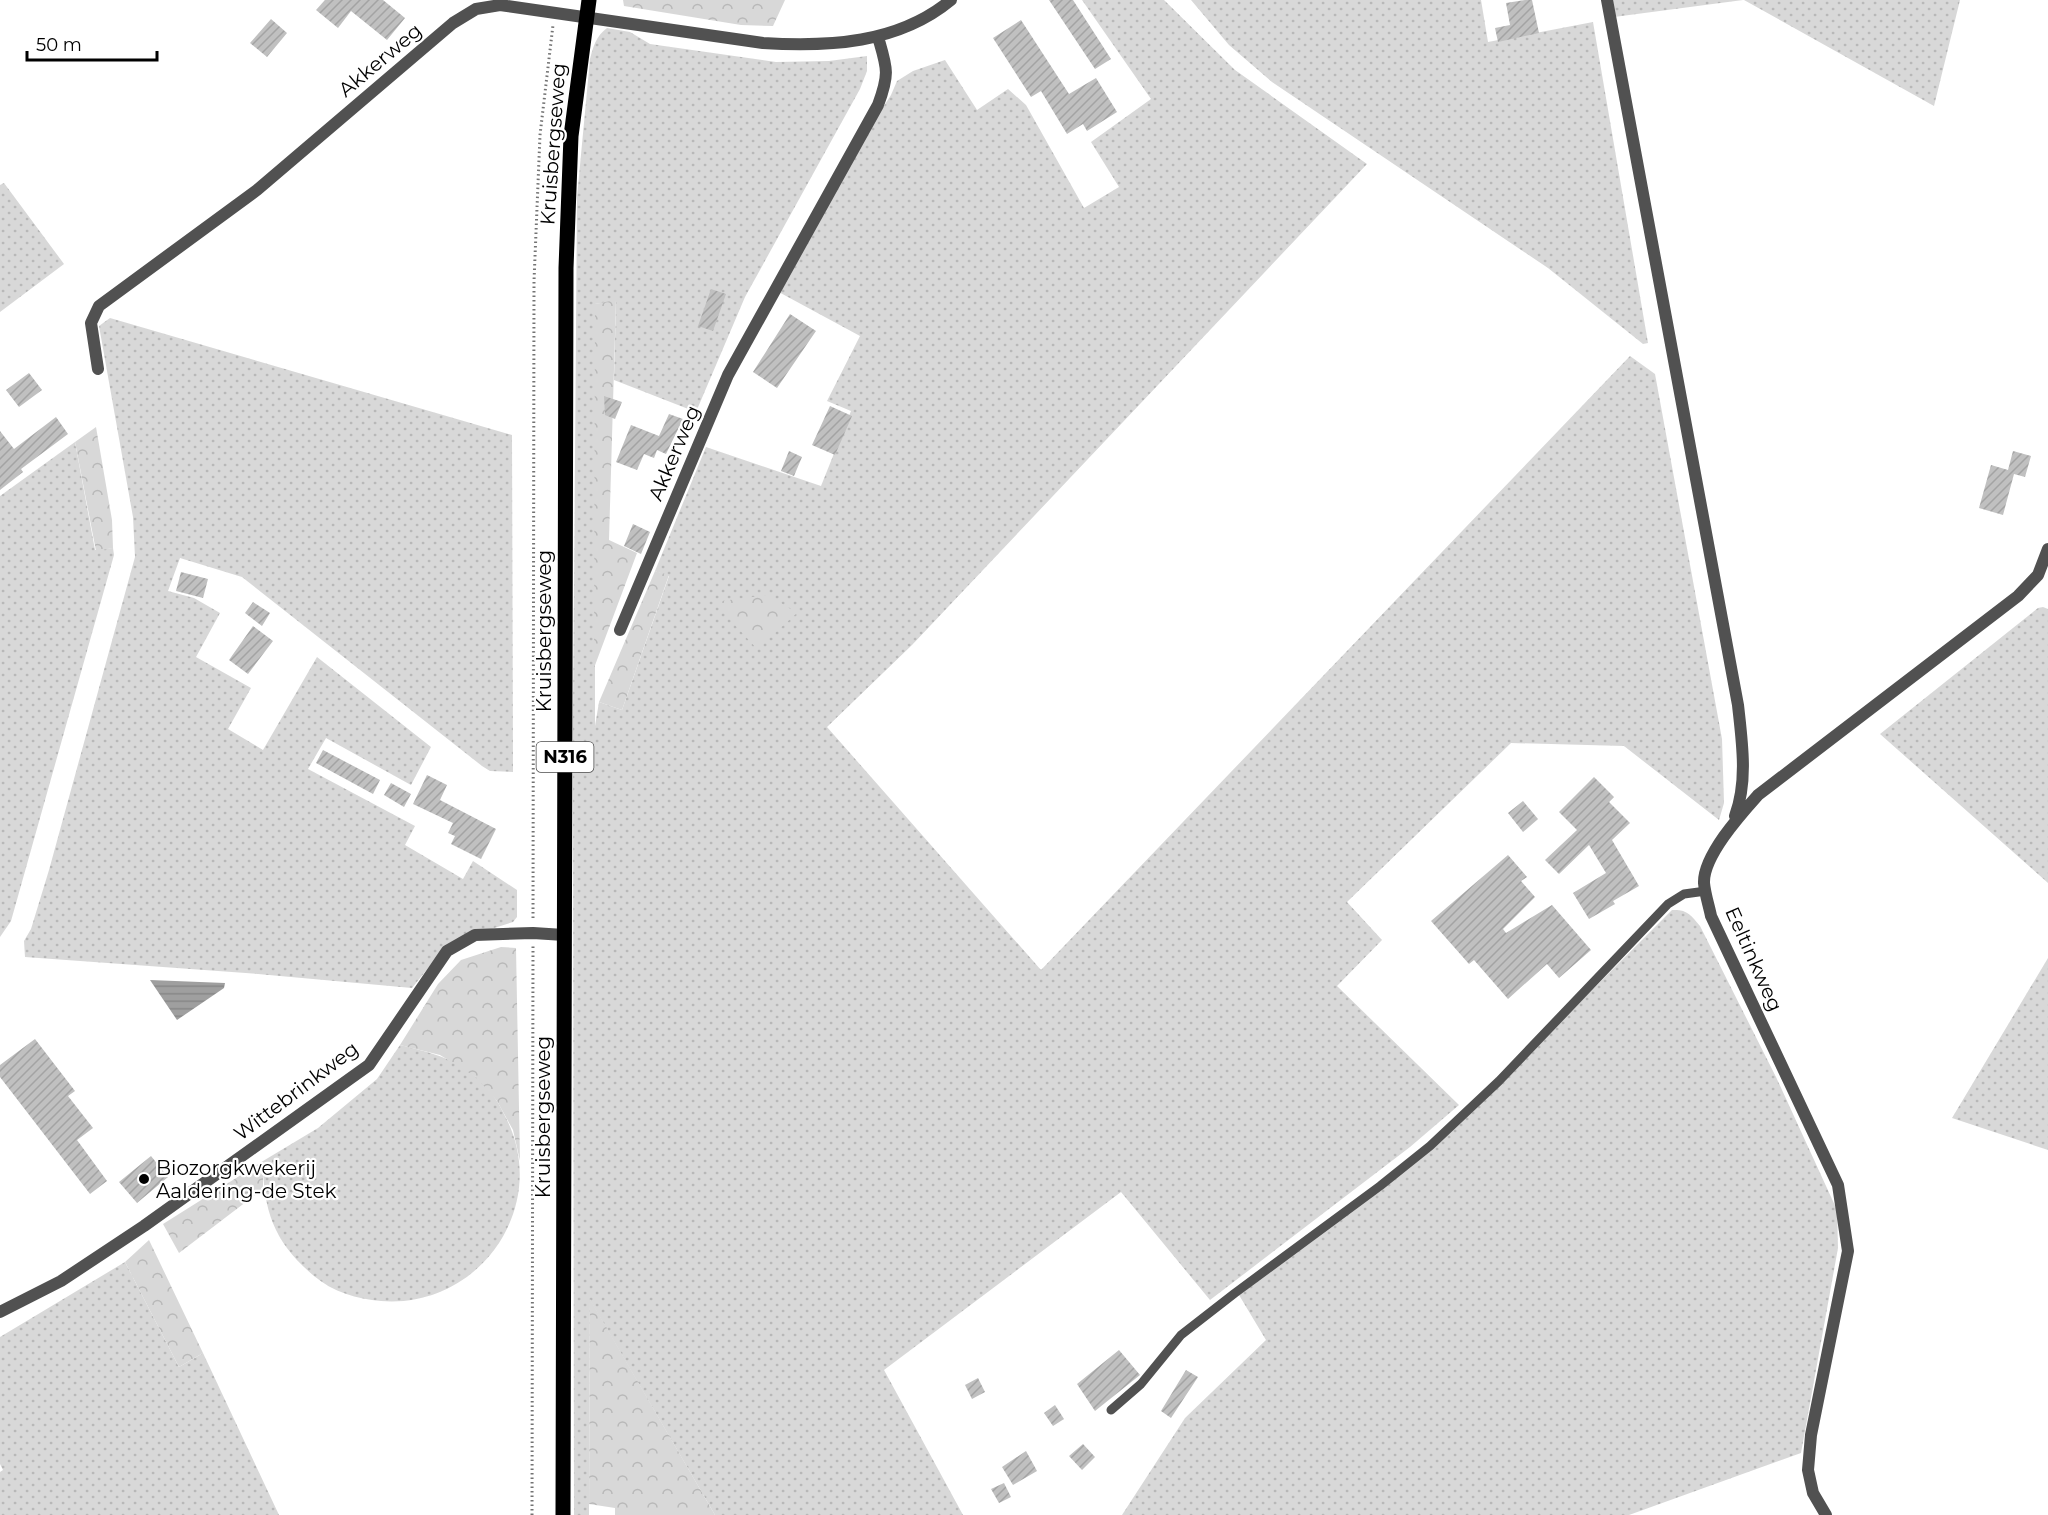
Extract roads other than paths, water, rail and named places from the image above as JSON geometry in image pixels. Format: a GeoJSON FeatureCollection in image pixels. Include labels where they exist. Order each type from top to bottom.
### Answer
{"type":"FeatureCollection","features":[{"type":"Feature","properties":{"kind":"main road","name":"Kruisbergseweg"},"geometry":{"type":"LineString","coordinates":[[563,1515],[566,268],[571,136],[589,0]]}},
{"type":"Feature","properties":{"kind":"street","name":"Akkerweg"},"geometry":{"type":"LineString","coordinates":[[98,369],[91,323],[99,306],[257,190],[453,23],[476,9],[500,5],[764,43],[802,45],[850,43],[878,37],[914,22],[943,7],[951,0]]}},
{"type":"Feature","properties":{"kind":"street"},"geometry":{"type":"LineString","coordinates":[[1607,0],[1738,705],[1744,751],[1740,804],[1733,822]]}},
{"type":"Feature","properties":{"kind":"street","name":"Akkerweg"},"geometry":{"type":"LineString","coordinates":[[620,630],[728,375],[878,105],[886,83],[886,66],[878,37]]}},
{"type":"Feature","properties":{"kind":"street","name":"Eeltinkweg"},"geometry":{"type":"LineString","coordinates":[[1826,1515],[1813,1493],[1808,1470],[1812,1435],[1848,1251],[1838,1185],[1711,916],[1704,882],[1710,861],[1733,822],[1758,795],[2018,596],[2038,575],[2048,549]]}},
{"type":"Feature","properties":{"kind":"street","name":"Wittebrinkweg"},"geometry":{"type":"LineString","coordinates":[[0,1312],[62,1281],[144,1226],[369,1065],[447,951],[475,935],[533,933],[564,935]]}},
{"type":"Feature","properties":{"kind":"lane"},"geometry":{"type":"LineString","coordinates":[[1111,1410],[1141,1384],[1181,1335],[1430,1146],[1499,1081],[1668,904],[1684,894],[1706,891]]}},
{"type":"Feature","properties":{"kind":"place","name":"Biozorgkwekerij Aaldering-de Stek"},"geometry":{"type":"Point","coordinates":[144,1179]}}]}
